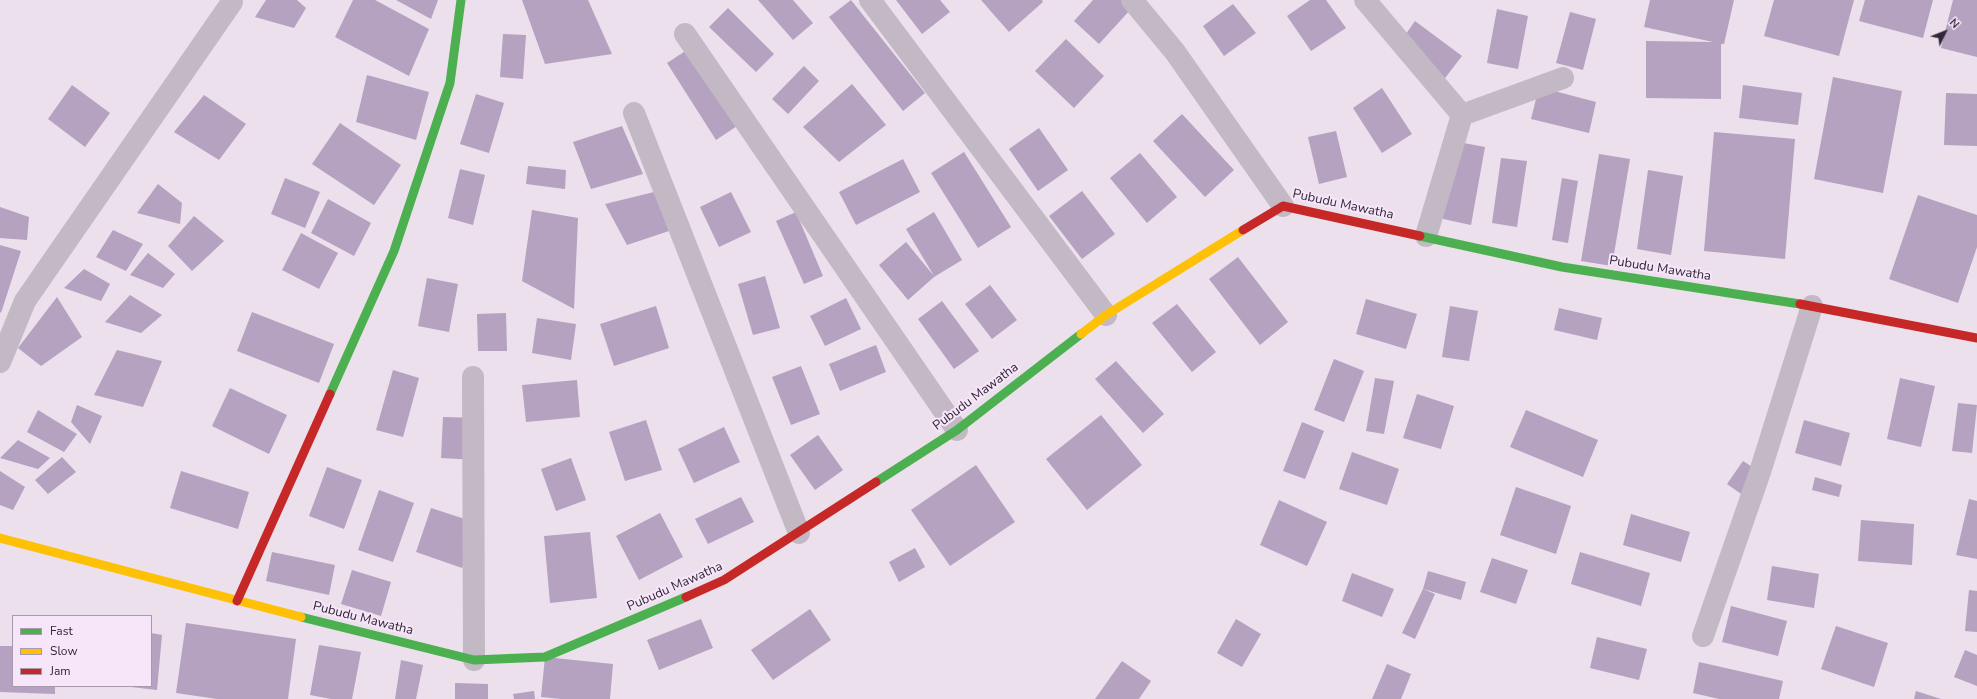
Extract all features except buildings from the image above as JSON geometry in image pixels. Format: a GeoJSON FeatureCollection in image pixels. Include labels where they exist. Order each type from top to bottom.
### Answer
{"type":"FeatureCollection","features":[{"type":"Feature","properties":{"kind":"street"},"geometry":{"type":"LineString","coordinates":[[237,601],[394,251],[450,83],[461,0]]}},
{"type":"Feature","properties":{"kind":"street"},"geometry":{"type":"LineString","coordinates":[[870,0],[1106,315]]}},
{"type":"Feature","properties":{"kind":"street"},"geometry":{"type":"LineString","coordinates":[[1132,0],[1175,52],[1283,206]]}},
{"type":"Feature","properties":{"kind":"street"},"geometry":{"type":"LineString","coordinates":[[1365,0],[1462,115]]}},
{"type":"Feature","properties":{"kind":"street"},"geometry":{"type":"LineString","coordinates":[[0,362],[25,301],[232,2]]}},
{"type":"Feature","properties":{"kind":"street"},"geometry":{"type":"LineString","coordinates":[[686,34],[957,430]]}},
{"type":"Feature","properties":{"kind":"street"},"geometry":{"type":"LineString","coordinates":[[1462,115],[1563,78]]}},
{"type":"Feature","properties":{"kind":"street"},"geometry":{"type":"LineString","coordinates":[[634,113],[799,533]]}},
{"type":"Feature","properties":{"kind":"street"},"geometry":{"type":"LineString","coordinates":[[1426,236],[1462,115]]}},
{"type":"Feature","properties":{"kind":"street","name":"Pubudu Mawatha"},"geometry":{"type":"LineString","coordinates":[[0,538],[237,601],[474,660],[545,658],[724,580],[957,430],[1106,315],[1283,206],[1426,236],[1562,267],[1812,306],[1977,338]]}},
{"type":"Feature","properties":{"kind":"street"},"geometry":{"type":"LineString","coordinates":[[1703,636],[1760,472],[1812,306]]}},
{"type":"Feature","properties":{"kind":"street"},"geometry":{"type":"LineString","coordinates":[[473,377],[474,660]]}},
{"type":"Feature","properties":{"kind":"traffic: fast"},"geometry":{"type":"LineString","coordinates":[[330,394],[394,251],[450,83],[461,0]]}},
{"type":"Feature","properties":{"kind":"traffic: fast"},"geometry":{"type":"LineString","coordinates":[[1420,236],[1562,267],[1800,304]]}},
{"type":"Feature","properties":{"kind":"traffic: fast"},"geometry":{"type":"LineString","coordinates":[[876,482],[957,430],[1081,334]]}},
{"type":"Feature","properties":{"kind":"traffic: fast"},"geometry":{"type":"LineString","coordinates":[[301,617],[474,660],[545,657],[686,597]]}},
{"type":"Feature","properties":{"kind":"traffic: slow"},"geometry":{"type":"LineString","coordinates":[[1081,334],[1106,315],[1243,230]]}},
{"type":"Feature","properties":{"kind":"traffic: slow"},"geometry":{"type":"LineString","coordinates":[[0,538],[301,617]]}},
{"type":"Feature","properties":{"kind":"traffic: jam"},"geometry":{"type":"LineString","coordinates":[[1243,230],[1283,206],[1420,236]]}},
{"type":"Feature","properties":{"kind":"traffic: jam"},"geometry":{"type":"LineString","coordinates":[[1800,304],[1977,338]]}},
{"type":"Feature","properties":{"kind":"traffic: jam"},"geometry":{"type":"LineString","coordinates":[[237,601],[330,394]]}},
{"type":"Feature","properties":{"kind":"traffic: jam"},"geometry":{"type":"LineString","coordinates":[[686,597],[724,580],[876,482]]}}]}
